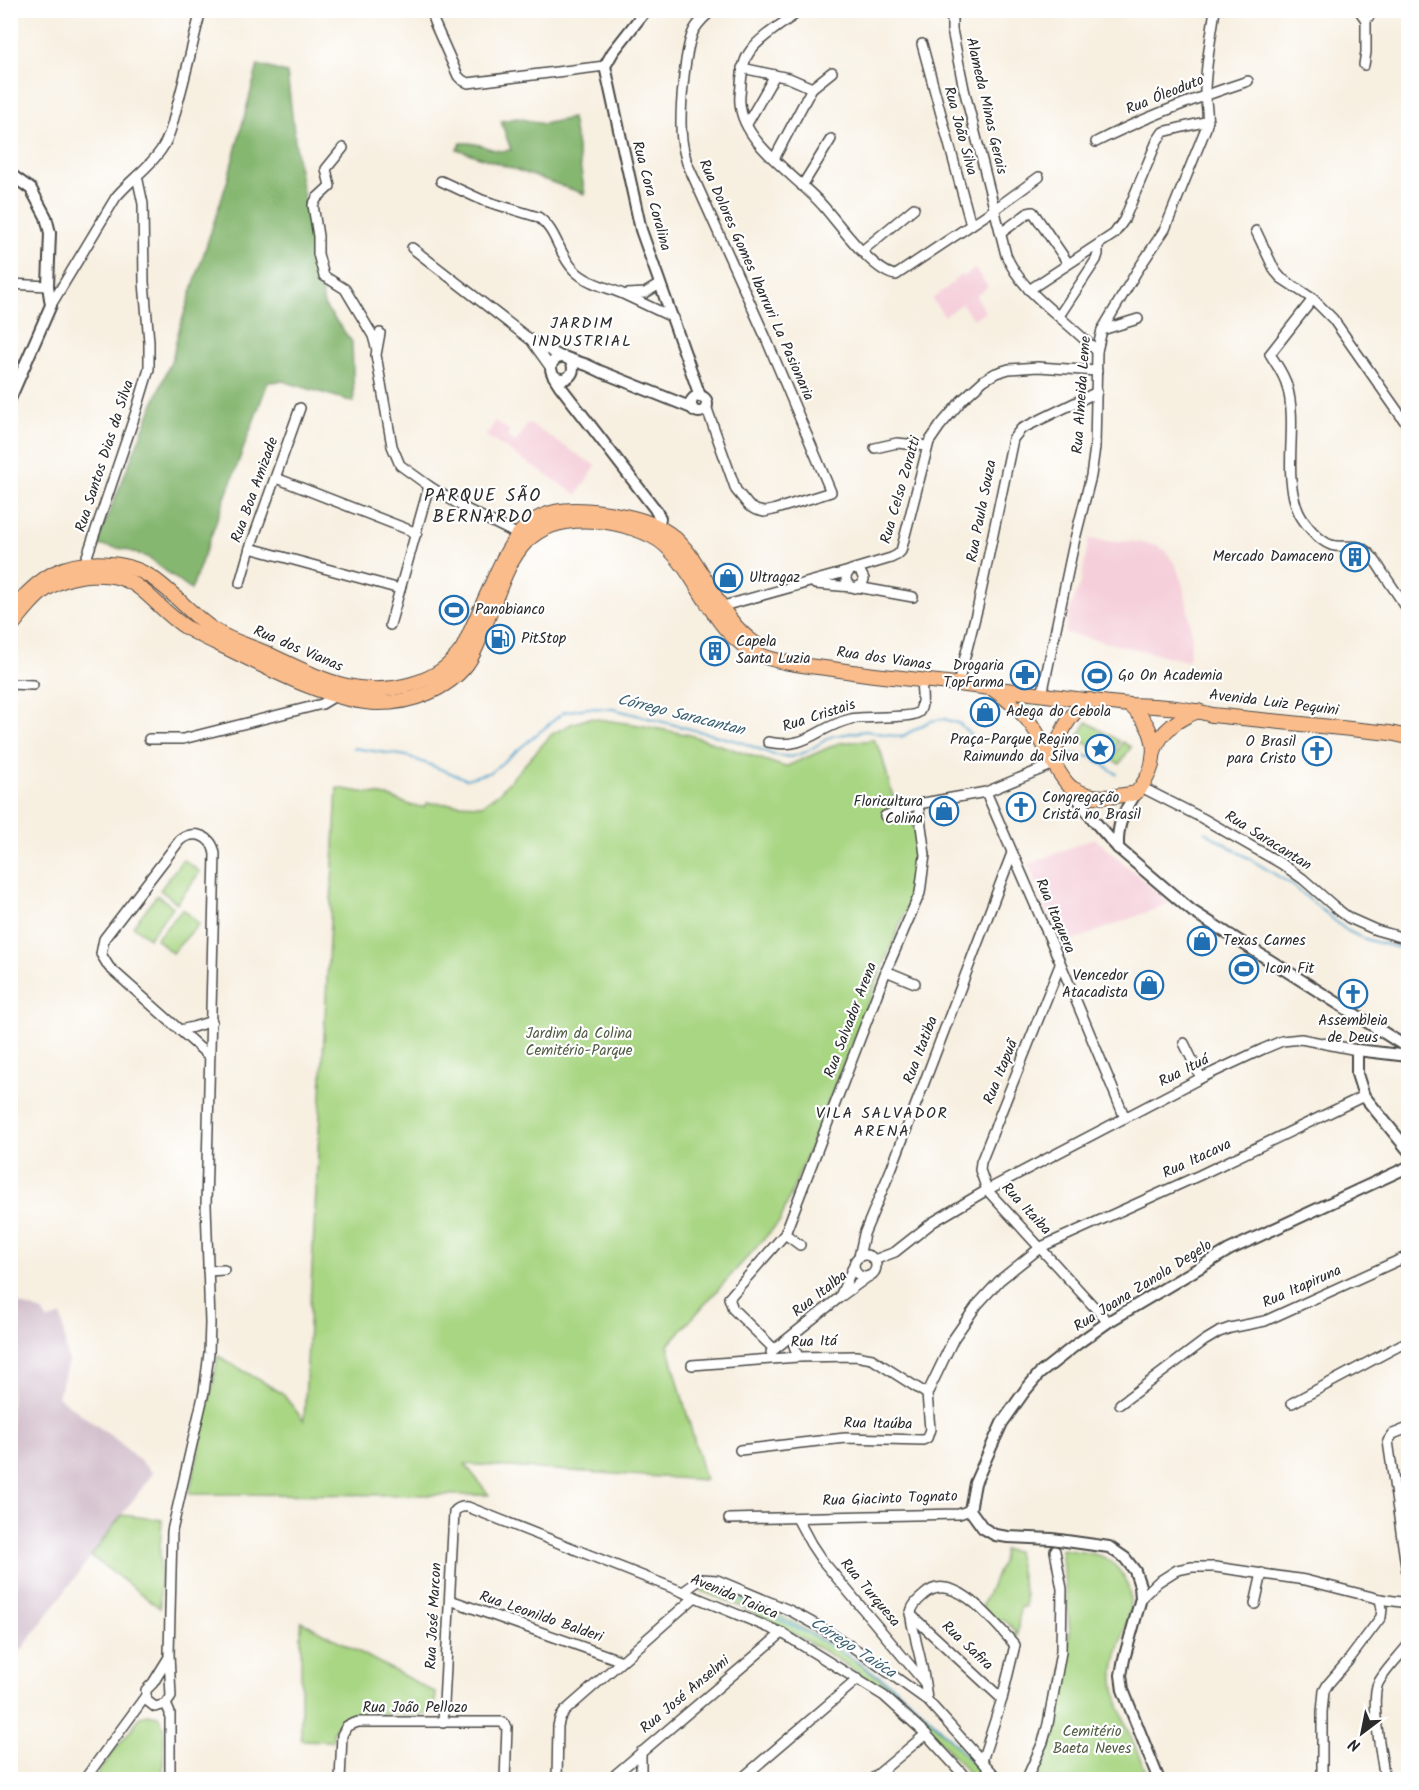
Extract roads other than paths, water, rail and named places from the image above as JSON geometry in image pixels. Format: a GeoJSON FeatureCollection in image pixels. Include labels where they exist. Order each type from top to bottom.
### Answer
{"type":"FeatureCollection","features":[{"type":"Feature","properties":{"kind":"main road","name":"Rua dos Vianas"},"geometry":{"type":"LineString","coordinates":[[10,628],[42,593],[57,583],[63,575],[84,565],[114,565],[144,573],[153,578],[215,631],[335,684],[377,690],[396,688],[435,676],[456,659],[464,648],[504,555],[522,537],[532,521],[568,510],[592,511],[629,517],[675,539],[681,545],[716,608],[744,634],[783,661],[993,689]]}},
{"type":"Feature","properties":{"kind":"main road","name":"Rua dos Vianas"},"geometry":{"type":"LineString","coordinates":[[10,613],[35,586],[52,574],[118,577],[141,589],[169,616],[188,628],[265,667],[353,700],[379,703],[406,700],[439,688],[457,675],[468,663],[522,537]]}},
{"type":"Feature","properties":{"kind":"main road","name":"Avenida Luiz Pequini"},"geometry":{"type":"LineString","coordinates":[[993,689],[1130,705],[1172,707],[1212,715],[1390,733],[1408,737]]}},
{"type":"Feature","properties":{"kind":"main road"},"geometry":{"type":"LineString","coordinates":[[993,689],[1026,717],[1070,787],[1101,798],[1138,790],[1152,764],[1153,740],[1149,729],[1130,705]]}},
{"type":"Feature","properties":{"kind":"main road"},"geometry":{"type":"LineString","coordinates":[[1053,761],[1058,739],[1064,727],[1077,710],[1090,700]]}},
{"type":"Feature","properties":{"kind":"main road"},"geometry":{"type":"LineString","coordinates":[[1154,752],[1162,736],[1176,721],[1198,711]]}},
{"type":"Feature","properties":{"kind":"street"},"geometry":{"type":"LineString","coordinates":[[10,399],[51,305],[116,197],[163,147],[170,132],[201,10]]}},
{"type":"Feature","properties":{"kind":"street"},"geometry":{"type":"LineString","coordinates":[[434,10],[434,22],[458,76],[468,83],[605,66],[613,52],[646,10]]}},
{"type":"Feature","properties":{"kind":"street","name":"Rua Dolores Gomes Ibarruri La Pasionaria"},"geometry":{"type":"LineString","coordinates":[[714,10],[701,20],[694,30],[689,45],[681,113],[682,139],[687,163],[765,336],[831,492],[764,512],[749,506],[736,490]]}},
{"type":"Feature","properties":{"kind":"street"},"geometry":{"type":"LineString","coordinates":[[801,10],[756,44],[749,52],[742,68],[740,102],[742,114],[758,142],[824,206],[862,251],[886,272],[896,275],[996,211],[1039,177]]}},
{"type":"Feature","properties":{"kind":"street","name":"Alameda Minas Gerais"},"geometry":{"type":"LineString","coordinates":[[952,10],[952,30],[964,89],[1011,267],[1029,290],[1097,351]]}},
{"type":"Feature","properties":{"kind":"street","name":"Rua Almeida Leme"},"geometry":{"type":"LineString","coordinates":[[1042,695],[1077,530],[1091,476],[1095,447],[1097,351],[1102,330],[1137,271],[1166,229],[1208,118],[1205,98],[1215,10]]}},
{"type":"Feature","properties":{"kind":"street"},"geometry":{"type":"LineString","coordinates":[[1359,10],[1366,21],[1364,65]]}},
{"type":"Feature","properties":{"kind":"street"},"geometry":{"type":"LineString","coordinates":[[1366,21],[1374,10]]}},
{"type":"Feature","properties":{"kind":"street","name":"Rua João Silva"},"geometry":{"type":"LineString","coordinates":[[922,44],[971,225]]}},
{"type":"Feature","properties":{"kind":"street","name":"Rua Cora Coralina"},"geometry":{"type":"LineString","coordinates":[[605,66],[639,220],[660,284],[736,490]]}},
{"type":"Feature","properties":{"kind":"street"},"geometry":{"type":"LineString","coordinates":[[742,68],[789,78],[812,88]]}},
{"type":"Feature","properties":{"kind":"street"},"geometry":{"type":"LineString","coordinates":[[774,159],[812,88],[832,72]]}},
{"type":"Feature","properties":{"kind":"street"},"geometry":{"type":"LineString","coordinates":[[747,124],[776,75]]}},
{"type":"Feature","properties":{"kind":"street","name":"Rua Óleoduto"},"geometry":{"type":"LineString","coordinates":[[1096,142],[1143,119],[1248,81]]}},
{"type":"Feature","properties":{"kind":"street"},"geometry":{"type":"LineString","coordinates":[[1029,290],[1114,234],[1124,220],[1160,135],[1167,130],[1208,118]]}},
{"type":"Feature","properties":{"kind":"street"},"geometry":{"type":"LineString","coordinates":[[802,186],[831,139]]}},
{"type":"Feature","properties":{"kind":"street"},"geometry":{"type":"LineString","coordinates":[[343,148],[326,170],[330,186],[313,205],[318,236],[318,254],[324,276],[345,289],[373,336],[395,456],[400,465],[429,486],[466,509],[522,537]]}},
{"type":"Feature","properties":{"kind":"street"},"geometry":{"type":"LineString","coordinates":[[10,174],[31,189],[46,217],[50,233],[48,286],[51,305]]}},
{"type":"Feature","properties":{"kind":"street","name":"Rua Santos Dias da Silva"},"geometry":{"type":"LineString","coordinates":[[84,565],[149,369],[144,282],[143,204],[137,176]]}},
{"type":"Feature","properties":{"kind":"street"},"geometry":{"type":"LineString","coordinates":[[441,181],[482,200],[538,217],[552,230],[570,266],[585,279],[674,318]]}},
{"type":"Feature","properties":{"kind":"street"},"geometry":{"type":"LineString","coordinates":[[862,251],[914,208]]}},
{"type":"Feature","properties":{"kind":"street"},"geometry":{"type":"LineString","coordinates":[[1001,230],[1033,212],[1068,263]]}},
{"type":"Feature","properties":{"kind":"street"},"geometry":{"type":"LineString","coordinates":[[1256,231],[1275,271],[1281,278],[1313,299],[1333,319],[1348,337],[1408,426]]}},
{"type":"Feature","properties":{"kind":"street"},"geometry":{"type":"LineString","coordinates":[[1059,316],[1096,260],[1098,245]]}},
{"type":"Feature","properties":{"kind":"street"},"geometry":{"type":"LineString","coordinates":[[412,248],[532,341],[565,358],[587,364],[692,408],[692,400],[695,397],[703,401]]}},
{"type":"Feature","properties":{"kind":"street"},"geometry":{"type":"LineString","coordinates":[[10,284],[48,286]]}},
{"type":"Feature","properties":{"kind":"street"},"geometry":{"type":"LineString","coordinates":[[623,294],[645,293],[660,284]]}},
{"type":"Feature","properties":{"kind":"street"},"geometry":{"type":"LineString","coordinates":[[1313,299],[1270,354],[1288,388],[1290,460],[1294,499],[1300,514],[1316,534],[1330,545],[1359,547],[1371,555],[1408,610]]}},
{"type":"Feature","properties":{"kind":"street"},"geometry":{"type":"LineString","coordinates":[[1102,330],[1138,319]]}},
{"type":"Feature","properties":{"kind":"street"},"geometry":{"type":"LineString","coordinates":[[377,353],[380,333]]}},
{"type":"Feature","properties":{"kind":"street"},"geometry":{"type":"LineString","coordinates":[[532,341],[560,386],[655,508],[660,518],[657,532]]}},
{"type":"Feature","properties":{"kind":"street"},"geometry":{"type":"LineString","coordinates":[[552,372],[555,359],[565,358],[572,364],[569,375],[574,403]]}},
{"type":"Feature","properties":{"kind":"street","name":"Rua Celso Zoratti"},"geometry":{"type":"LineString","coordinates":[[716,608],[809,583],[897,555],[901,551],[927,446],[962,400],[984,380],[1009,369],[1038,367],[1097,371]]}},
{"type":"Feature","properties":{"kind":"street"},"geometry":{"type":"LineString","coordinates":[[552,372],[560,378],[580,371],[602,372]]}},
{"type":"Feature","properties":{"kind":"street","name":"Rua Paula Souza"},"geometry":{"type":"LineString","coordinates":[[958,684],[978,606],[1013,439],[1021,429],[1097,392]]}},
{"type":"Feature","properties":{"kind":"street","name":"Rua Boa Amizade"},"geometry":{"type":"LineString","coordinates":[[240,583],[250,548],[300,408]]}},
{"type":"Feature","properties":{"kind":"street"},"geometry":{"type":"LineString","coordinates":[[875,448],[897,443],[927,446]]}},
{"type":"Feature","properties":{"kind":"street"},"geometry":{"type":"LineString","coordinates":[[276,478],[417,533]]}},
{"type":"Feature","properties":{"kind":"street"},"geometry":{"type":"LineString","coordinates":[[390,625],[429,486]]}},
{"type":"Feature","properties":{"kind":"street"},"geometry":{"type":"LineString","coordinates":[[250,548],[400,589]]}},
{"type":"Feature","properties":{"kind":"street"},"geometry":{"type":"LineString","coordinates":[[852,570],[860,571],[864,576],[863,582],[855,588],[846,582],[846,576],[852,570]]}},
{"type":"Feature","properties":{"kind":"street"},"geometry":{"type":"LineString","coordinates":[[809,583],[913,597]]}},
{"type":"Feature","properties":{"kind":"street","name":"Rua Cristais"},"geometry":{"type":"LineString","coordinates":[[768,742],[793,744],[850,719],[913,716],[920,710],[922,704],[921,680]]}},
{"type":"Feature","properties":{"kind":"street"},"geometry":{"type":"LineString","coordinates":[[10,684],[33,685]]}},
{"type":"Feature","properties":{"kind":"street"},"geometry":{"type":"LineString","coordinates":[[149,739],[183,739],[321,704],[337,695]]}},
{"type":"Feature","properties":{"kind":"street"},"geometry":{"type":"LineString","coordinates":[[885,816],[918,804],[986,792],[1053,761]]}},
{"type":"Feature","properties":{"kind":"street"},"geometry":{"type":"LineString","coordinates":[[1070,787],[1101,830],[1118,848],[1191,911],[1408,1048]]}},
{"type":"Feature","properties":{"kind":"street"},"geometry":{"type":"LineString","coordinates":[[1118,848],[1117,830],[1127,807],[1138,790]]}},
{"type":"Feature","properties":{"kind":"street","name":"Rua Saracantan"},"geometry":{"type":"LineString","coordinates":[[1138,790],[1202,818],[1282,864],[1349,918],[1376,930],[1408,939]]}},
{"type":"Feature","properties":{"kind":"street","name":"Rua Itaquera"},"geometry":{"type":"LineString","coordinates":[[986,792],[1125,1118]]}},
{"type":"Feature","properties":{"kind":"street","name":"Rua Salvador Arena"},"geometry":{"type":"LineString","coordinates":[[774,1349],[733,1309],[729,1298],[785,1234],[886,971],[920,893],[925,855],[918,804]]}},
{"type":"Feature","properties":{"kind":"street"},"geometry":{"type":"LineString","coordinates":[[145,1697],[148,1703],[155,1707],[166,1704],[171,1697],[169,1657],[172,1531],[208,1374],[210,1329],[206,1205],[212,1020],[215,854],[214,846],[209,840],[190,834],[180,840],[105,939],[101,954],[109,967],[210,1057]]}},
{"type":"Feature","properties":{"kind":"street","name":"Rua Itatiba"},"geometry":{"type":"LineString","coordinates":[[840,1297],[856,1261],[864,1234],[892,1167],[1012,853]]}},
{"type":"Feature","properties":{"kind":"street","name":"Rua Itapuã"},"geometry":{"type":"LineString","coordinates":[[987,1190],[980,1170],[981,1162],[1060,965]]}},
{"type":"Feature","properties":{"kind":"street"},"geometry":{"type":"LineString","coordinates":[[886,971],[915,983]]}},
{"type":"Feature","properties":{"kind":"street"},"geometry":{"type":"LineString","coordinates":[[180,1030],[193,1028],[212,1020]]}},
{"type":"Feature","properties":{"kind":"street","name":"Rua Ituá"},"geometry":{"type":"LineString","coordinates":[[987,1190],[1202,1078],[1282,1041],[1301,1039],[1357,1050],[1408,1056]]}},
{"type":"Feature","properties":{"kind":"street"},"geometry":{"type":"LineString","coordinates":[[1184,1043],[1202,1078]]}},
{"type":"Feature","properties":{"kind":"street"},"geometry":{"type":"LineString","coordinates":[[1357,1050],[1357,1074],[1364,1096],[1408,1150]]}},
{"type":"Feature","properties":{"kind":"street","name":"Rua Itacava"},"geometry":{"type":"LineString","coordinates":[[1041,1247],[1200,1175],[1364,1096]]}},
{"type":"Feature","properties":{"kind":"street","name":"Rua Joana Zanola Degelo"},"geometry":{"type":"LineString","coordinates":[[970,1510],[975,1483],[1002,1423],[1039,1374],[1108,1322],[1229,1250],[1408,1167]]}},
{"type":"Feature","properties":{"kind":"street","name":"Rua Itaiba"},"geometry":{"type":"LineString","coordinates":[[874,1260],[896,1252],[933,1222],[987,1190],[1108,1322]]}},
{"type":"Feature","properties":{"kind":"street"},"geometry":{"type":"LineString","coordinates":[[785,1234],[800,1245]]}},
{"type":"Feature","properties":{"kind":"street"},"geometry":{"type":"LineString","coordinates":[[927,1394],[954,1338],[977,1305],[1000,1280],[1041,1247]]}},
{"type":"Feature","properties":{"kind":"street","name":"Rua Italba"},"geometry":{"type":"LineString","coordinates":[[763,1360],[896,1252]]}},
{"type":"Feature","properties":{"kind":"street"},"geometry":{"type":"LineString","coordinates":[[866,1255],[874,1260],[872,1273],[859,1274],[856,1261],[866,1255]]}},
{"type":"Feature","properties":{"kind":"street","name":"Rua Itapiruna"},"geometry":{"type":"LineString","coordinates":[[1120,1404],[1219,1332],[1265,1321],[1408,1256]]}},
{"type":"Feature","properties":{"kind":"street"},"geometry":{"type":"LineString","coordinates":[[208,1271],[224,1270]]}},
{"type":"Feature","properties":{"kind":"street"},"geometry":{"type":"LineString","coordinates":[[794,1334],[794,1346],[798,1357]]}},
{"type":"Feature","properties":{"kind":"street"},"geometry":{"type":"LineString","coordinates":[[1292,1403],[1408,1341]]}},
{"type":"Feature","properties":{"kind":"street","name":"Rua Itá"},"geometry":{"type":"LineString","coordinates":[[692,1365],[798,1357],[856,1356],[872,1359],[927,1394]]}},
{"type":"Feature","properties":{"kind":"street","name":"Rua Itaúba"},"geometry":{"type":"LineString","coordinates":[[740,1450],[845,1438],[923,1440],[929,1435],[930,1429],[927,1394]]}},
{"type":"Feature","properties":{"kind":"street"},"geometry":{"type":"LineString","coordinates":[[1408,1428],[1389,1438],[1408,1580]]}},
{"type":"Feature","properties":{"kind":"street","name":"Avenida Taioca"},"geometry":{"type":"LineString","coordinates":[[454,1512],[457,1508],[468,1507],[782,1633],[884,1696],[926,1734],[968,1779]]}},
{"type":"Feature","properties":{"kind":"street","name":"Rua Giacinto Tognato"},"geometry":{"type":"LineString","coordinates":[[729,1520],[959,1514],[970,1510],[983,1528],[995,1535],[1052,1539],[1109,1547],[1115,1550],[1135,1571],[1141,1598]]}},
{"type":"Feature","properties":{"kind":"street","name":"Rua José Marcon"},"geometry":{"type":"LineString","coordinates":[[443,1723],[454,1512]]}},
{"type":"Feature","properties":{"kind":"street","name":"Rua Turquesa"},"geometry":{"type":"LineString","coordinates":[[797,1518],[821,1559],[926,1684]]}},
{"type":"Feature","properties":{"kind":"street"},"geometry":{"type":"LineString","coordinates":[[1026,1779],[1048,1724],[1061,1652],[1062,1589],[1055,1551]]}},
{"type":"Feature","properties":{"kind":"street"},"geometry":{"type":"LineString","coordinates":[[1159,1779],[1123,1690],[1121,1675],[1141,1598],[1158,1582],[1177,1570],[1192,1567],[1215,1567],[1327,1585],[1380,1599],[1408,1603]]}},
{"type":"Feature","properties":{"kind":"street"},"geometry":{"type":"LineString","coordinates":[[1255,1604],[1262,1573]]}},
{"type":"Feature","properties":{"kind":"street"},"geometry":{"type":"LineString","coordinates":[[683,1592],[701,1579],[717,1580],[791,1611],[860,1652],[927,1700],[999,1779]]}},
{"type":"Feature","properties":{"kind":"street"},"geometry":{"type":"LineString","coordinates":[[927,1700],[926,1684],[910,1614],[916,1602],[927,1592],[949,1588],[959,1592],[978,1607],[1015,1645],[1002,1699],[982,1761]]}},
{"type":"Feature","properties":{"kind":"street"},"geometry":{"type":"LineString","coordinates":[[556,1779],[560,1718],[573,1703],[695,1597]]}},
{"type":"Feature","properties":{"kind":"street"},"geometry":{"type":"LineString","coordinates":[[1322,1779],[1324,1691],[1381,1617],[1380,1599]]}},
{"type":"Feature","properties":{"kind":"street","name":"Rua Leonildo Balderi"},"geometry":{"type":"LineString","coordinates":[[450,1600],[622,1661]]}},
{"type":"Feature","properties":{"kind":"street","name":"Rua Safira"},"geometry":{"type":"LineString","coordinates":[[910,1614],[1002,1699]]}},
{"type":"Feature","properties":{"kind":"street","name":"Rua José Anselmi"},"geometry":{"type":"LineString","coordinates":[[609,1779],[782,1633]]}},
{"type":"Feature","properties":{"kind":"street"},"geometry":{"type":"LineString","coordinates":[[1385,1779],[1378,1729],[1377,1685],[1408,1645]]}},
{"type":"Feature","properties":{"kind":"street"},"geometry":{"type":"LineString","coordinates":[[84,1779],[145,1697],[146,1690],[169,1657]]}},
{"type":"Feature","properties":{"kind":"street"},"geometry":{"type":"LineString","coordinates":[[740,1779],[858,1679]]}},
{"type":"Feature","properties":{"kind":"street"},"geometry":{"type":"LineString","coordinates":[[153,1683],[160,1682],[169,1688]]}},
{"type":"Feature","properties":{"kind":"street"},"geometry":{"type":"LineString","coordinates":[[166,1704],[170,1713],[170,1779]]}},
{"type":"Feature","properties":{"kind":"street","name":"Rua João Pellozo"},"geometry":{"type":"LineString","coordinates":[[340,1779],[342,1735],[347,1726],[358,1722],[502,1722],[507,1727],[505,1779]]}},
{"type":"Feature","properties":{"kind":"street"},"geometry":{"type":"LineString","coordinates":[[871,1779],[926,1734]]}},
{"type":"Feature","properties":{"kind":"street"},"geometry":{"type":"LineString","coordinates":[[641,1752],[641,1779]]}},
{"type":"Feature","properties":{"kind":"waterway","name":"Córrego Saracantan"},"geometry":{"type":"LineString","coordinates":[[354,748],[407,756],[466,779],[491,772],[564,712],[587,708],[613,709],[741,742],[774,755],[791,757],[806,752],[832,736],[866,731],[901,737],[930,721],[944,719],[960,724],[975,740]]}},
{"type":"Feature","properties":{"kind":"waterway","name":"Córrego Saracantan"},"geometry":{"type":"LineString","coordinates":[[1060,752],[1091,757],[1117,774]]}},
{"type":"Feature","properties":{"kind":"waterway","name":"Córrego Saracantan"},"geometry":{"type":"LineString","coordinates":[[1205,832],[1291,884],[1346,930],[1362,938],[1408,950]]}},
{"type":"Feature","properties":{"kind":"waterway","name":"Córrego Taióca"},"geometry":{"type":"LineString","coordinates":[[713,1588],[821,1640],[882,1678],[924,1713],[987,1780]]}},
{"type":"Feature","properties":{"kind":"place","name":"Mercado Damaceno"},"geometry":{"type":"Point","coordinates":[1355,557]}},
{"type":"Feature","properties":{"kind":"place","name":"Ultragaz"},"geometry":{"type":"Point","coordinates":[728,578]}},
{"type":"Feature","properties":{"kind":"place","name":"Panobianco"},"geometry":{"type":"Point","coordinates":[454,610]}},
{"type":"Feature","properties":{"kind":"place","name":"PitStop"},"geometry":{"type":"Point","coordinates":[500,639]}},
{"type":"Feature","properties":{"kind":"place","name":"Capela Santa Luzia"},"geometry":{"type":"Point","coordinates":[715,651]}},
{"type":"Feature","properties":{"kind":"place","name":"Drogaria TopFarma"},"geometry":{"type":"Point","coordinates":[1025,675]}},
{"type":"Feature","properties":{"kind":"place","name":"Go On Academia"},"geometry":{"type":"Point","coordinates":[1097,676]}},
{"type":"Feature","properties":{"kind":"place","name":"Adega do Cebola"},"geometry":{"type":"Point","coordinates":[985,712]}},
{"type":"Feature","properties":{"kind":"place","name":"Praça-Parque Regino Raimundo da Silva"},"geometry":{"type":"Point","coordinates":[1100,749]}},
{"type":"Feature","properties":{"kind":"place","name":"O Brasil para Cristo"},"geometry":{"type":"Point","coordinates":[1317,751]}},
{"type":"Feature","properties":{"kind":"place","name":"Congregação Cristã no Brasil"},"geometry":{"type":"Point","coordinates":[1021,807]}},
{"type":"Feature","properties":{"kind":"place","name":"Floricultura Colina"},"geometry":{"type":"Point","coordinates":[944,811]}},
{"type":"Feature","properties":{"kind":"place","name":"Texas Carnes"},"geometry":{"type":"Point","coordinates":[1202,941]}},
{"type":"Feature","properties":{"kind":"place","name":"Icon Fit"},"geometry":{"type":"Point","coordinates":[1244,969]}},
{"type":"Feature","properties":{"kind":"place","name":"Vencedor Atacadista"},"geometry":{"type":"Point","coordinates":[1149,985]}},
{"type":"Feature","properties":{"kind":"place","name":"Assembleia de Deus"},"geometry":{"type":"Point","coordinates":[1353,994]}},
{"type":"Feature","properties":{"kind":"district","name":"JARDIM INDUSTRIAL"},"geometry":{"type":"Point","coordinates":[582,332]}},
{"type":"Feature","properties":{"kind":"district","name":"PARQUE SÃO BERNARDO"},"geometry":{"type":"Point","coordinates":[483,506]}},
{"type":"Feature","properties":{"kind":"district","name":"VILA SALVADOR ARENA"},"geometry":{"type":"Point","coordinates":[882,1122]}},
{"type":"Feature","properties":{"kind":"park label","name":"Jardim da Colina Cemitério-Parque"},"geometry":{"type":"Point","coordinates":[579,1042]}},
{"type":"Feature","properties":{"kind":"park label","name":"Cemitério Baeta Neves"},"geometry":{"type":"Point","coordinates":[1092,1740]}}]}
